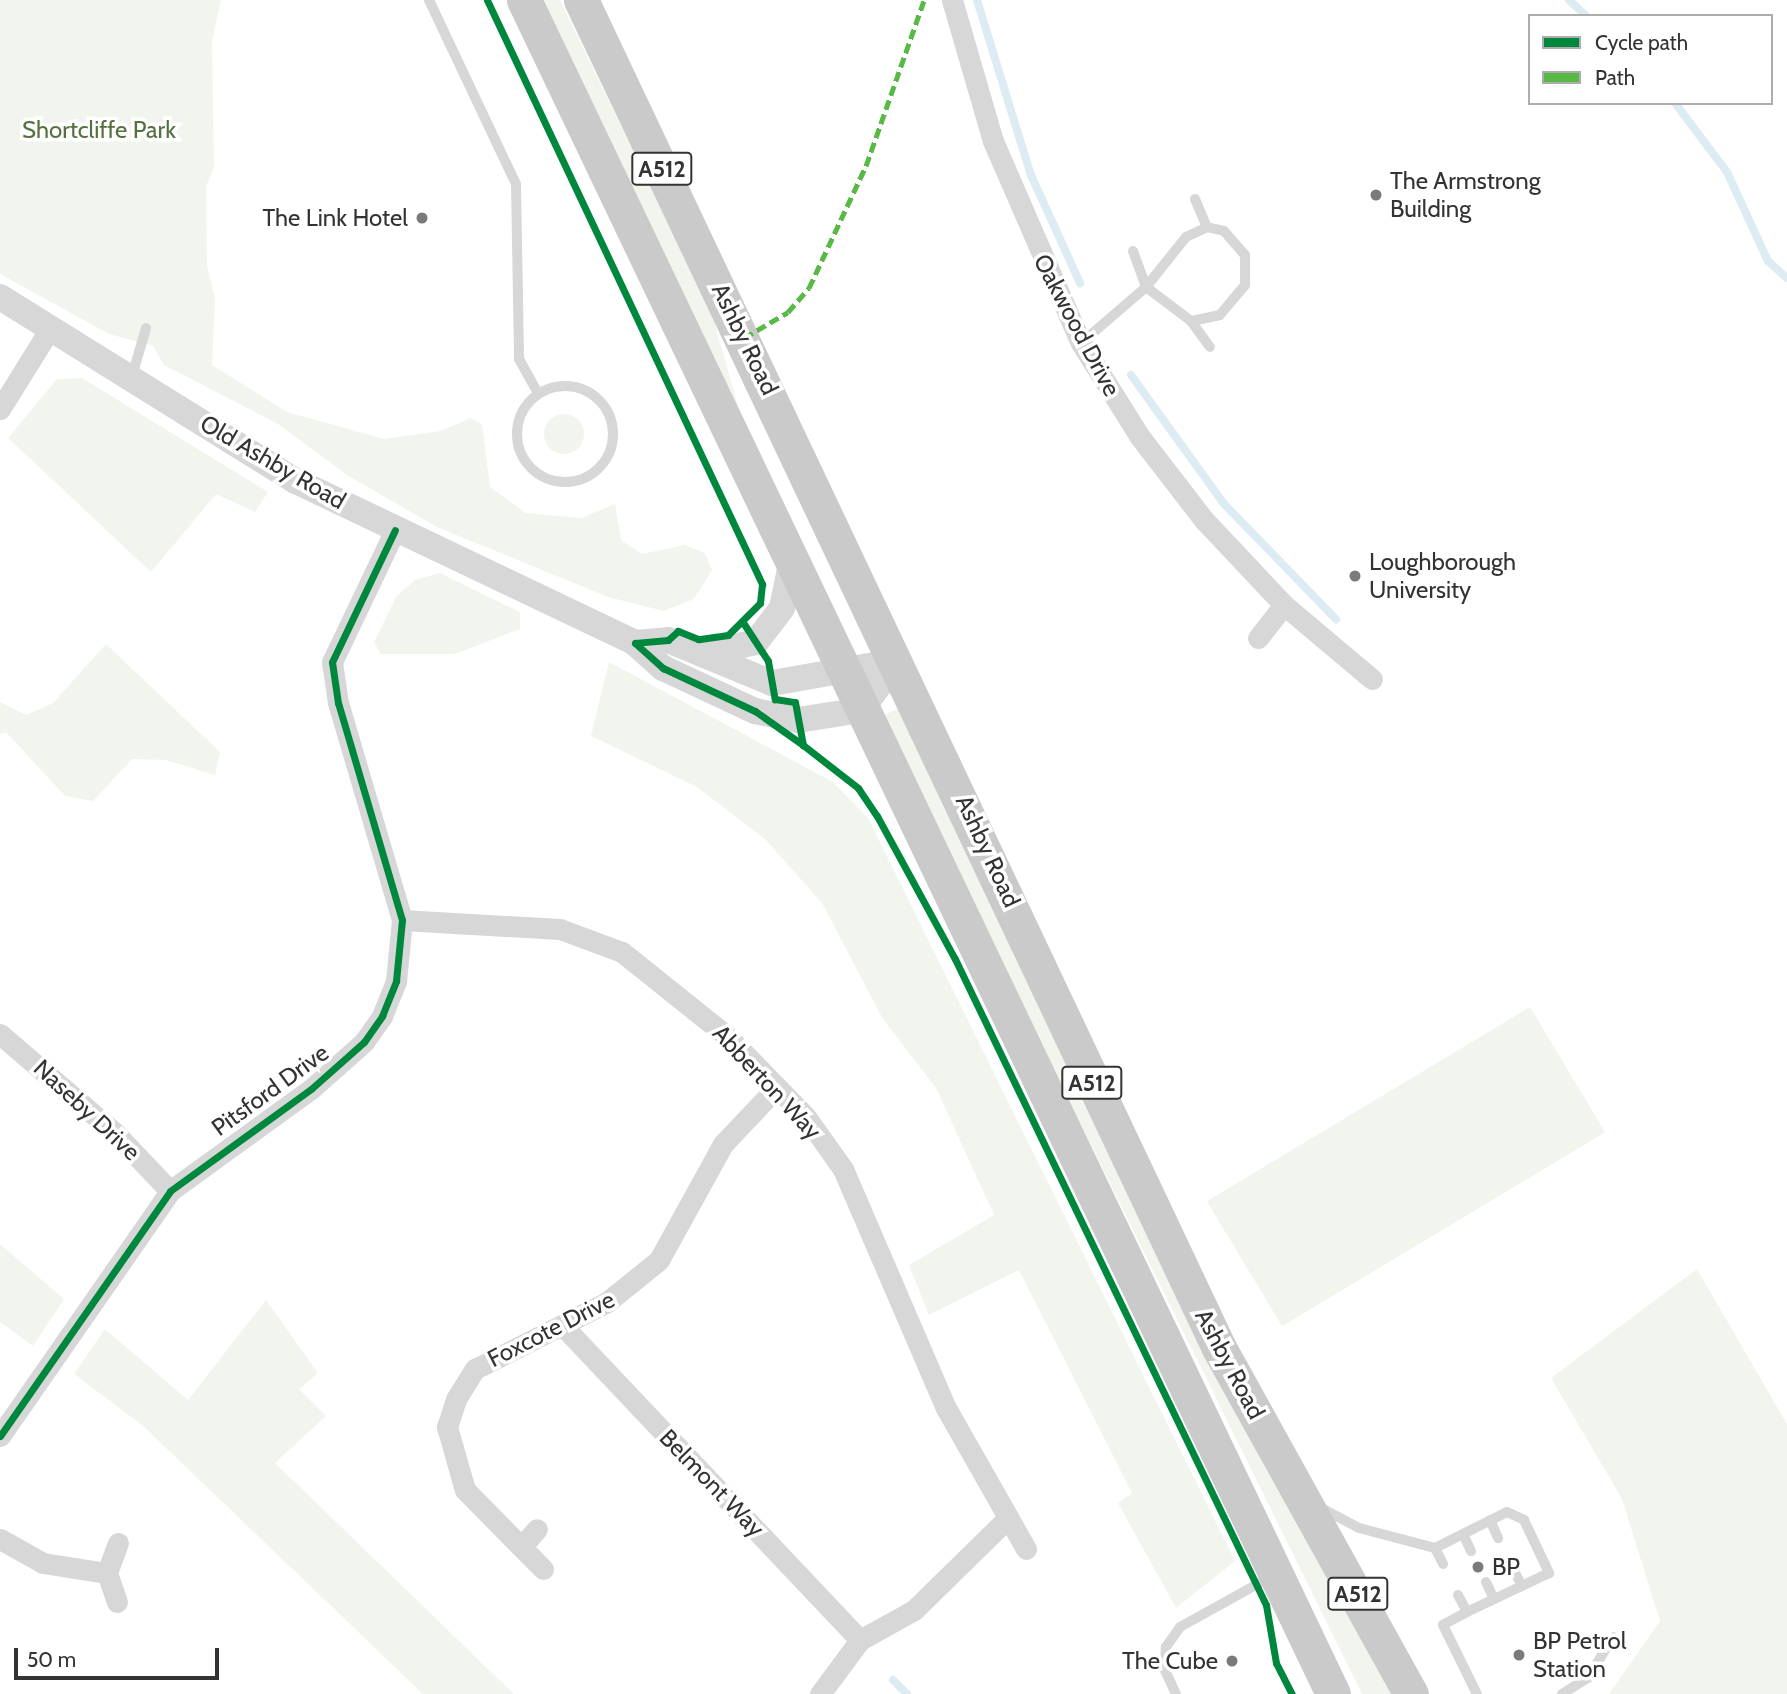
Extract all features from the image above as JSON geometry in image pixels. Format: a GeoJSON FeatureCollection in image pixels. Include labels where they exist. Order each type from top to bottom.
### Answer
{"type":"FeatureCollection","features":[{"type":"Feature","properties":{"kind":"main road","name":"Ashby Road"},"geometry":{"type":"LineString","coordinates":[[524,0],[840,667],[1334,1694]]}},
{"type":"Feature","properties":{"kind":"main road","name":"Ashby Road"},"geometry":{"type":"LineString","coordinates":[[581,0],[897,661],[1219,1348],[1303,1495],[1411,1694]]}},
{"type":"Feature","properties":{"kind":"street","name":"Oakwood Drive"},"geometry":{"type":"LineString","coordinates":[[952,0],[993,141],[1081,343],[1140,437],[1204,520],[1284,606],[1371,679]]}},
{"type":"Feature","properties":{"kind":"street","name":"Old Ashby Road"},"geometry":{"type":"LineString","coordinates":[[0,297],[132,376],[296,481],[635,643],[663,668],[755,711],[798,720],[861,710]]}},
{"type":"Feature","properties":{"kind":"street"},"geometry":{"type":"LineString","coordinates":[[0,409],[51,327]]}},
{"type":"Feature","properties":{"kind":"street","name":"Pitsford Drive"},"geometry":{"type":"LineString","coordinates":[[0,1436],[170,1191],[311,1089],[364,1042],[396,981],[402,920],[338,703],[332,662],[395,530]]}},
{"type":"Feature","properties":{"kind":"street"},"geometry":{"type":"LineString","coordinates":[[702,654],[756,642],[782,608],[791,564]]}},
{"type":"Feature","properties":{"kind":"street"},"geometry":{"type":"LineString","coordinates":[[1258,638],[1284,606]]}},
{"type":"Feature","properties":{"kind":"street","name":"Old Ashby Road"},"geometry":{"type":"LineString","coordinates":[[635,643],[667,640],[772,683],[840,667],[897,661]]}},
{"type":"Feature","properties":{"kind":"street"},"geometry":{"type":"LineString","coordinates":[[861,710],[897,661]]}},
{"type":"Feature","properties":{"kind":"street","name":"Abberton Way"},"geometry":{"type":"LineString","coordinates":[[402,920],[560,929],[622,952],[727,1036],[776,1088],[843,1169],[946,1408],[1007,1520],[1026,1549]]}},
{"type":"Feature","properties":{"kind":"street","name":"Naseby Drive"},"geometry":{"type":"LineString","coordinates":[[0,1034],[116,1133],[170,1191]]}},
{"type":"Feature","properties":{"kind":"street","name":"Foxcote Drive"},"geometry":{"type":"LineString","coordinates":[[543,1569],[523,1545],[464,1490],[447,1427],[475,1369],[506,1348],[564,1327],[634,1284],[659,1260],[723,1144],[776,1088]]}},
{"type":"Feature","properties":{"kind":"street","name":"Belmont Way"},"geometry":{"type":"LineString","coordinates":[[564,1327],[860,1640]]}},
{"type":"Feature","properties":{"kind":"street"},"geometry":{"type":"LineString","coordinates":[[820,1694],[860,1640],[914,1610],[1007,1520]]}},
{"type":"Feature","properties":{"kind":"street"},"geometry":{"type":"LineString","coordinates":[[523,1545],[537,1529]]}},
{"type":"Feature","properties":{"kind":"street"},"geometry":{"type":"LineString","coordinates":[[0,1539],[43,1563],[107,1573]]}},
{"type":"Feature","properties":{"kind":"street"},"geometry":{"type":"LineString","coordinates":[[117,1602],[107,1573],[118,1543]]}},
{"type":"Feature","properties":{"kind":"lane"},"geometry":{"type":"LineString","coordinates":[[429,0],[516,184],[519,359],[538,393]]}},
{"type":"Feature","properties":{"kind":"lane"},"geometry":{"type":"LineString","coordinates":[[1195,200],[1207,227]]}},
{"type":"Feature","properties":{"kind":"lane"},"geometry":{"type":"LineString","coordinates":[[1081,343],[1146,287],[1186,237],[1207,227],[1224,231],[1245,255],[1245,285],[1220,315],[1191,321]]}},
{"type":"Feature","properties":{"kind":"lane"},"geometry":{"type":"LineString","coordinates":[[1133,251],[1146,287],[1191,321],[1210,347]]}},
{"type":"Feature","properties":{"kind":"lane"},"geometry":{"type":"LineString","coordinates":[[132,376],[146,328]]}},
{"type":"Feature","properties":{"kind":"lane"},"geometry":{"type":"LineString","coordinates":[[571,386],[606,408],[611,449],[592,474],[551,480],[526,462],[518,422],[538,393],[571,386]]}},
{"type":"Feature","properties":{"kind":"lane"},"geometry":{"type":"LineString","coordinates":[[1303,1495],[1337,1520],[1435,1548],[1490,1520],[1515,1511],[1524,1520],[1549,1573],[1443,1625],[1476,1694]]}},
{"type":"Feature","properties":{"kind":"lane"},"geometry":{"type":"LineString","coordinates":[[1490,1520],[1498,1538]]}},
{"type":"Feature","properties":{"kind":"lane"},"geometry":{"type":"LineString","coordinates":[[1463,1534],[1471,1551]]}},
{"type":"Feature","properties":{"kind":"lane"},"geometry":{"type":"LineString","coordinates":[[1435,1548],[1443,1564]]}},
{"type":"Feature","properties":{"kind":"lane"},"geometry":{"type":"LineString","coordinates":[[1513,1569],[1522,1586]]}},
{"type":"Feature","properties":{"kind":"lane"},"geometry":{"type":"LineString","coordinates":[[1176,1694],[1165,1670],[1166,1647],[1180,1627],[1276,1574]]}},
{"type":"Feature","properties":{"kind":"lane"},"geometry":{"type":"LineString","coordinates":[[1486,1582],[1494,1599]]}},
{"type":"Feature","properties":{"kind":"lane"},"geometry":{"type":"LineString","coordinates":[[1458,1595],[1467,1612]]}},
{"type":"Feature","properties":{"kind":"lane"},"geometry":{"type":"LineString","coordinates":[[1562,1694],[1588,1678],[1613,1637]]}},
{"type":"Feature","properties":{"kind":"green space","name":"Shortcliffe Park"},"geometry":{"type":"Polygon","coordinates":[[[0,0],[221,0],[212,41],[214,168],[206,186],[207,266],[215,299],[212,365],[287,412],[384,439],[441,431],[470,418],[482,424],[490,487],[526,513],[581,518],[615,504],[621,540],[642,554],[685,545],[705,553],[712,570],[694,599],[664,611],[608,597],[437,527],[347,475],[278,424],[164,365],[153,346],[109,334],[0,274],[0,0]]]}},
{"type":"Feature","properties":{"kind":"green space"},"geometry":{"type":"Polygon","coordinates":[[[541,0],[560,0],[712,314],[738,406],[541,0]]]}},
{"type":"Feature","properties":{"kind":"green space"},"geometry":{"type":"Polygon","coordinates":[[[82,378],[268,492],[255,512],[216,494],[151,572],[8,438],[57,379],[82,378]]]}},
{"type":"Feature","properties":{"kind":"green space"},"geometry":{"type":"Polygon","coordinates":[[[564,414],[572,415],[578,420],[583,426],[583,442],[578,448],[572,453],[564,454],[556,453],[550,448],[545,442],[544,434],[545,426],[550,420],[556,415],[564,414]]]}},
{"type":"Feature","properties":{"kind":"green space"},"geometry":{"type":"Polygon","coordinates":[[[440,573],[520,612],[520,629],[455,654],[381,654],[374,642],[396,597],[415,580],[440,573]]]}},
{"type":"Feature","properties":{"kind":"green space"},"geometry":{"type":"Polygon","coordinates":[[[106,644],[220,752],[215,775],[166,760],[132,759],[93,801],[65,796],[6,732],[0,734],[0,702],[26,715],[53,703],[106,644]]]}},
{"type":"Feature","properties":{"kind":"green space"},"geometry":{"type":"Polygon","coordinates":[[[609,662],[833,782],[868,818],[1235,1561],[1176,1608],[1118,1503],[1132,1493],[1019,1270],[929,1315],[909,1265],[994,1215],[936,1088],[883,1019],[822,903],[765,839],[697,787],[591,736],[609,662]]]}},
{"type":"Feature","properties":{"kind":"green space"},"geometry":{"type":"Polygon","coordinates":[[[898,709],[1391,1694],[1362,1694],[885,727],[886,714],[898,709]]]}},
{"type":"Feature","properties":{"kind":"green space"},"geometry":{"type":"Polygon","coordinates":[[[1530,1007],[1605,1132],[1282,1326],[1207,1201],[1530,1007]]]}},
{"type":"Feature","properties":{"kind":"green space"},"geometry":{"type":"Polygon","coordinates":[[[0,1244],[64,1299],[33,1346],[0,1322],[0,1244]]]}},
{"type":"Feature","properties":{"kind":"green space"},"geometry":{"type":"Polygon","coordinates":[[[1697,1269],[1787,1424],[1787,1694],[1609,1694],[1660,1621],[1622,1499],[1551,1378],[1697,1269]]]}},
{"type":"Feature","properties":{"kind":"green space"},"geometry":{"type":"Polygon","coordinates":[[[266,1300],[318,1373],[299,1389],[326,1416],[275,1463],[514,1694],[423,1694],[142,1425],[74,1374],[105,1329],[188,1400],[266,1300]]]}},
{"type":"Feature","properties":{"kind":"waterway"},"geometry":{"type":"LineString","coordinates":[[977,0],[1031,175],[1080,283]]}},
{"type":"Feature","properties":{"kind":"waterway"},"geometry":{"type":"LineString","coordinates":[[1569,0],[1584,14]]}},
{"type":"Feature","properties":{"kind":"waterway"},"geometry":{"type":"LineString","coordinates":[[1677,105],[1727,172],[1768,261],[1787,278]]}},
{"type":"Feature","properties":{"kind":"waterway"},"geometry":{"type":"LineString","coordinates":[[1131,375],[1224,504],[1336,619]]}},
{"type":"Feature","properties":{"kind":"waterway"},"geometry":{"type":"LineString","coordinates":[[893,1680],[907,1694]]}},
{"type":"Feature","properties":{"kind":"marked path"},"geometry":{"type":"LineString","coordinates":[[744,338],[788,312],[809,288],[866,166],[924,0]]}},
{"type":"Feature","properties":{"kind":"cycle path"},"geometry":{"type":"LineString","coordinates":[[487,0],[762,584],[760,603],[728,635],[698,639],[678,631],[668,640],[635,643]]}},
{"type":"Feature","properties":{"kind":"cycle path"},"geometry":{"type":"LineString","coordinates":[[0,1436],[170,1191],[311,1089],[364,1042],[382,1016],[396,981],[402,920],[338,703],[332,662],[395,530]]}},
{"type":"Feature","properties":{"kind":"cycle path"},"geometry":{"type":"LineString","coordinates":[[744,624],[768,661],[775,699],[795,702],[803,745]]}},
{"type":"Feature","properties":{"kind":"cycle path"},"geometry":{"type":"LineString","coordinates":[[635,643],[663,668],[755,711],[803,745],[858,788],[877,816],[955,959],[1266,1605],[1276,1663],[1292,1694]]}},
{"type":"Feature","properties":{"kind":"place","name":"The Armstrong Building"},"geometry":{"type":"Point","coordinates":[1376,195]}},
{"type":"Feature","properties":{"kind":"place","name":"The Link Hotel"},"geometry":{"type":"Point","coordinates":[422,218]}},
{"type":"Feature","properties":{"kind":"place","name":"Loughborough University"},"geometry":{"type":"Point","coordinates":[1355,576]}},
{"type":"Feature","properties":{"kind":"place","name":"BP"},"geometry":{"type":"Point","coordinates":[1478,1567]}},
{"type":"Feature","properties":{"kind":"place","name":"BP Petrol Station"},"geometry":{"type":"Point","coordinates":[1519,1655]}},
{"type":"Feature","properties":{"kind":"place","name":"The Cube"},"geometry":{"type":"Point","coordinates":[1232,1661]}}]}
